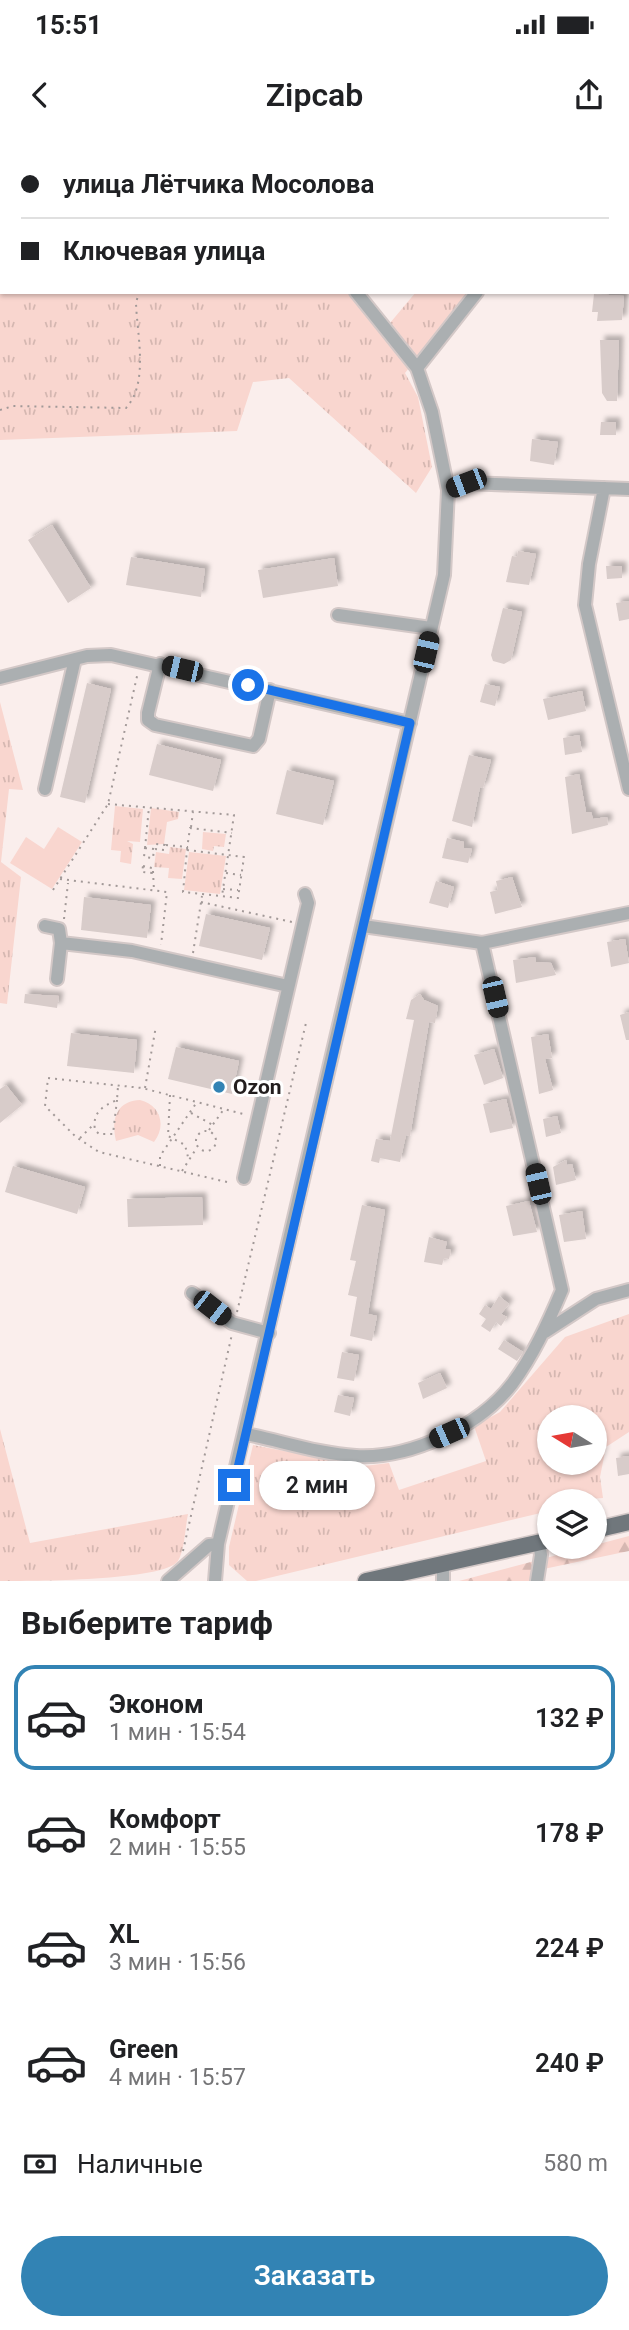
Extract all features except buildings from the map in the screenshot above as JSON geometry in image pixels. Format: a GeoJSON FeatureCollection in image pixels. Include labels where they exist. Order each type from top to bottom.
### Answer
{"type":"FeatureCollection","features":[{"type":"Feature","properties":{"kind":"main road"},"geometry":{"type":"LineString","coordinates":[[607,1527],[629,1522]]}},
{"type":"Feature","properties":{"kind":"main road"},"geometry":{"type":"LineString","coordinates":[[366,1581],[537,1543]]}},
{"type":"Feature","properties":{"kind":"street"},"geometry":{"type":"LineString","coordinates":[[215,1581],[218,1544],[246,1434],[443,575],[448,490],[432,412],[417,368],[358,294]]}},
{"type":"Feature","properties":{"kind":"street"},"geometry":{"type":"LineString","coordinates":[[417,368],[475,294]]}},
{"type":"Feature","properties":{"kind":"street"},"geometry":{"type":"LineString","coordinates":[[448,490],[466,483],[629,489]]}},
{"type":"Feature","properties":{"kind":"street"},"geometry":{"type":"LineString","coordinates":[[604,488],[589,564],[585,605],[629,789]]}},
{"type":"Feature","properties":{"kind":"street"},"geometry":{"type":"LineString","coordinates":[[338,615],[431,628]]}},
{"type":"Feature","properties":{"kind":"street"},"geometry":{"type":"LineString","coordinates":[[0,678],[75,659],[111,655],[410,723]]}},
{"type":"Feature","properties":{"kind":"street"},"geometry":{"type":"LineString","coordinates":[[45,789],[75,659]]}},
{"type":"Feature","properties":{"kind":"street"},"geometry":{"type":"LineString","coordinates":[[160,664],[148,713],[148,720],[155,725],[253,746],[259,739],[270,690]]}},
{"type":"Feature","properties":{"kind":"street"},"geometry":{"type":"LineString","coordinates":[[244,1178],[308,903],[306,894]]}},
{"type":"Feature","properties":{"kind":"street"},"geometry":{"type":"LineString","coordinates":[[363,926],[482,943],[629,913]]}},
{"type":"Feature","properties":{"kind":"street"},"geometry":{"type":"LineString","coordinates":[[45,926],[60,929],[57,979]]}},
{"type":"Feature","properties":{"kind":"street"},"geometry":{"type":"LineString","coordinates":[[61,943],[165,958],[288,986]]}},
{"type":"Feature","properties":{"kind":"street"},"geometry":{"type":"LineString","coordinates":[[246,1434],[357,1456],[415,1449],[466,1426],[511,1386],[545,1332],[562,1290],[482,943]]}},
{"type":"Feature","properties":{"kind":"street"},"geometry":{"type":"LineString","coordinates":[[165,958],[169,975]]}},
{"type":"Feature","properties":{"kind":"street"},"geometry":{"type":"LineString","coordinates":[[545,1332],[596,1299],[629,1290]]}},
{"type":"Feature","properties":{"kind":"street"},"geometry":{"type":"LineString","coordinates":[[192,1293],[234,1324],[269,1333]]}},
{"type":"Feature","properties":{"kind":"street"},"geometry":{"type":"LineString","coordinates":[[173,1578],[209,1545],[218,1544]]}},
{"type":"Feature","properties":{"kind":"street"},"geometry":{"type":"LineString","coordinates":[[537,1581],[540,1559]]}},
{"type":"Feature","properties":{"kind":"street"},"geometry":{"type":"LineString","coordinates":[[443,1564],[443,1581]]}},
{"type":"Feature","properties":{"kind":"path"},"geometry":{"type":"LineString","coordinates":[[0,410],[13,406],[126,408],[135,398],[139,383],[136,303],[138,294]]}},
{"type":"Feature","properties":{"kind":"path"},"geometry":{"type":"LineString","coordinates":[[53,890],[108,804],[138,671]]}},
{"type":"Feature","properties":{"kind":"path"},"geometry":{"type":"LineString","coordinates":[[108,804],[234,815],[222,896]]}},
{"type":"Feature","properties":{"kind":"path"},"geometry":{"type":"LineString","coordinates":[[149,807],[144,857],[153,858],[155,849]]}},
{"type":"Feature","properties":{"kind":"path"},"geometry":{"type":"LineString","coordinates":[[145,848],[164,850],[165,845],[187,849],[244,857],[238,898],[183,892],[187,849],[193,811]]}},
{"type":"Feature","properties":{"kind":"path"},"geometry":{"type":"LineString","coordinates":[[191,828],[232,833]]}},
{"type":"Feature","properties":{"kind":"path"},"geometry":{"type":"LineString","coordinates":[[147,867],[148,858]]}},
{"type":"Feature","properties":{"kind":"path"},"geometry":{"type":"LineString","coordinates":[[152,870],[152,873],[142,872],[143,866],[152,867],[155,871],[154,891]]}},
{"type":"Feature","properties":{"kind":"path"},"geometry":{"type":"LineString","coordinates":[[226,873],[242,875]]}},
{"type":"Feature","properties":{"kind":"path"},"geometry":{"type":"LineString","coordinates":[[61,879],[167,892],[165,958]]}},
{"type":"Feature","properties":{"kind":"path"},"geometry":{"type":"LineString","coordinates":[[60,929],[64,925],[68,881]]}},
{"type":"Feature","properties":{"kind":"path"},"geometry":{"type":"LineString","coordinates":[[223,889],[239,891]]}},
{"type":"Feature","properties":{"kind":"path"},"geometry":{"type":"LineString","coordinates":[[191,964],[202,894]]}},
{"type":"Feature","properties":{"kind":"path"},"geometry":{"type":"LineString","coordinates":[[201,902],[303,925]]}},
{"type":"Feature","properties":{"kind":"path"},"geometry":{"type":"LineString","coordinates":[[173,1578],[306,1023]]}},
{"type":"Feature","properties":{"kind":"path"},"geometry":{"type":"LineString","coordinates":[[145,1088],[156,1026]]}},
{"type":"Feature","properties":{"kind":"path"},"geometry":{"type":"LineString","coordinates":[[226,1182],[99,1152],[79,1139],[45,1106],[48,1078],[145,1088],[258,1118]]}},
{"type":"Feature","properties":{"kind":"path"},"geometry":{"type":"LineString","coordinates":[[94,1124],[99,1134],[113,1134],[118,1085]]}},
{"type":"Feature","properties":{"kind":"path"},"geometry":{"type":"LineString","coordinates":[[170,1095],[168,1136],[185,1145],[189,1161]]}},
{"type":"Feature","properties":{"kind":"path"},"geometry":{"type":"LineString","coordinates":[[79,1139],[94,1124],[102,1107],[117,1100]]}},
{"type":"Feature","properties":{"kind":"path"},"geometry":{"type":"LineString","coordinates":[[160,1167],[160,1156],[197,1102]]}},
{"type":"Feature","properties":{"kind":"path"},"geometry":{"type":"LineString","coordinates":[[181,1172],[198,1147],[198,1135],[209,1131],[224,1109]]}},
{"type":"Feature","properties":{"kind":"path"},"geometry":{"type":"LineString","coordinates":[[190,1112],[213,1125]]}},
{"type":"Feature","properties":{"kind":"path"},"geometry":{"type":"LineString","coordinates":[[198,1147],[206,1151],[214,1147],[216,1139],[209,1131]]}},
{"type":"Feature","properties":{"kind":"green space"},"geometry":{"type":"Polygon","coordinates":[[[0,294],[366,294],[390,323],[414,294],[469,294],[405,373],[418,397],[432,467],[416,493],[289,378],[253,382],[237,431],[0,440],[0,294]]]}},
{"type":"Feature","properties":{"kind":"green space"},"geometry":{"type":"Polygon","coordinates":[[[0,702],[23,790],[9,789],[1,862],[21,877],[7,1004],[0,1003],[0,702]]]}},
{"type":"Feature","properties":{"kind":"green space"},"geometry":{"type":"Polygon","coordinates":[[[115,806],[143,809],[140,842],[127,841],[133,844],[131,864],[120,862],[121,851],[111,850],[115,806]]]}},
{"type":"Feature","properties":{"kind":"green space"},"geometry":{"type":"Polygon","coordinates":[[[151,808],[179,812],[178,819],[167,822],[164,844],[147,845],[151,808]]]}},
{"type":"Feature","properties":{"kind":"green space"},"geometry":{"type":"Polygon","coordinates":[[[58,827],[82,842],[52,889],[10,863],[26,837],[44,849],[58,827]]]}},
{"type":"Feature","properties":{"kind":"green space"},"geometry":{"type":"Polygon","coordinates":[[[203,832],[226,834],[224,847],[214,846],[213,851],[202,849],[203,832]]]}},
{"type":"Feature","properties":{"kind":"green space"},"geometry":{"type":"Polygon","coordinates":[[[170,847],[186,849],[182,879],[168,878],[169,868],[154,867],[156,852],[169,854],[170,847]]]}},
{"type":"Feature","properties":{"kind":"green space"},"geometry":{"type":"Polygon","coordinates":[[[189,852],[226,856],[220,894],[184,890],[189,852]]]}},
{"type":"Feature","properties":{"kind":"green space"},"geometry":{"type":"Polygon","coordinates":[[[140,1100],[157,1111],[161,1123],[158,1136],[154,1142],[138,1135],[116,1141],[114,1126],[117,1113],[125,1104],[140,1100]]]}},
{"type":"Feature","properties":{"kind":"green space"},"geometry":{"type":"Polygon","coordinates":[[[629,1314],[629,1432],[607,1446],[607,1405],[537,1405],[537,1475],[600,1475],[602,1489],[537,1489],[537,1514],[256,1581],[247,1581],[229,1565],[229,1547],[253,1445],[364,1466],[389,1463],[399,1490],[486,1461],[474,1426],[500,1412],[565,1337],[629,1314]]]}},
{"type":"Feature","properties":{"kind":"green space"},"geometry":{"type":"Polygon","coordinates":[[[0,1429],[30,1543],[188,1514],[178,1561],[168,1568],[124,1576],[0,1581],[0,1429]]]}},
{"type":"Feature","properties":{"kind":"green space"},"geometry":{"type":"Polygon","coordinates":[[[629,1536],[629,1551],[607,1556],[607,1542],[629,1536]]]}},
{"type":"Feature","properties":{"kind":"green space"},"geometry":{"type":"Polygon","coordinates":[[[542,1559],[591,1559],[539,1570],[532,1581],[459,1581],[542,1559]]]}},
{"type":"Feature","properties":{"kind":"place","name":"Ozon"},"geometry":{"type":"Point","coordinates":[219,1087]}},
{"type":"Feature","properties":{"kind":"route"},"geometry":{"type":"LineString","coordinates":[[234,1485],[410,723],[248,685]]}}]}
